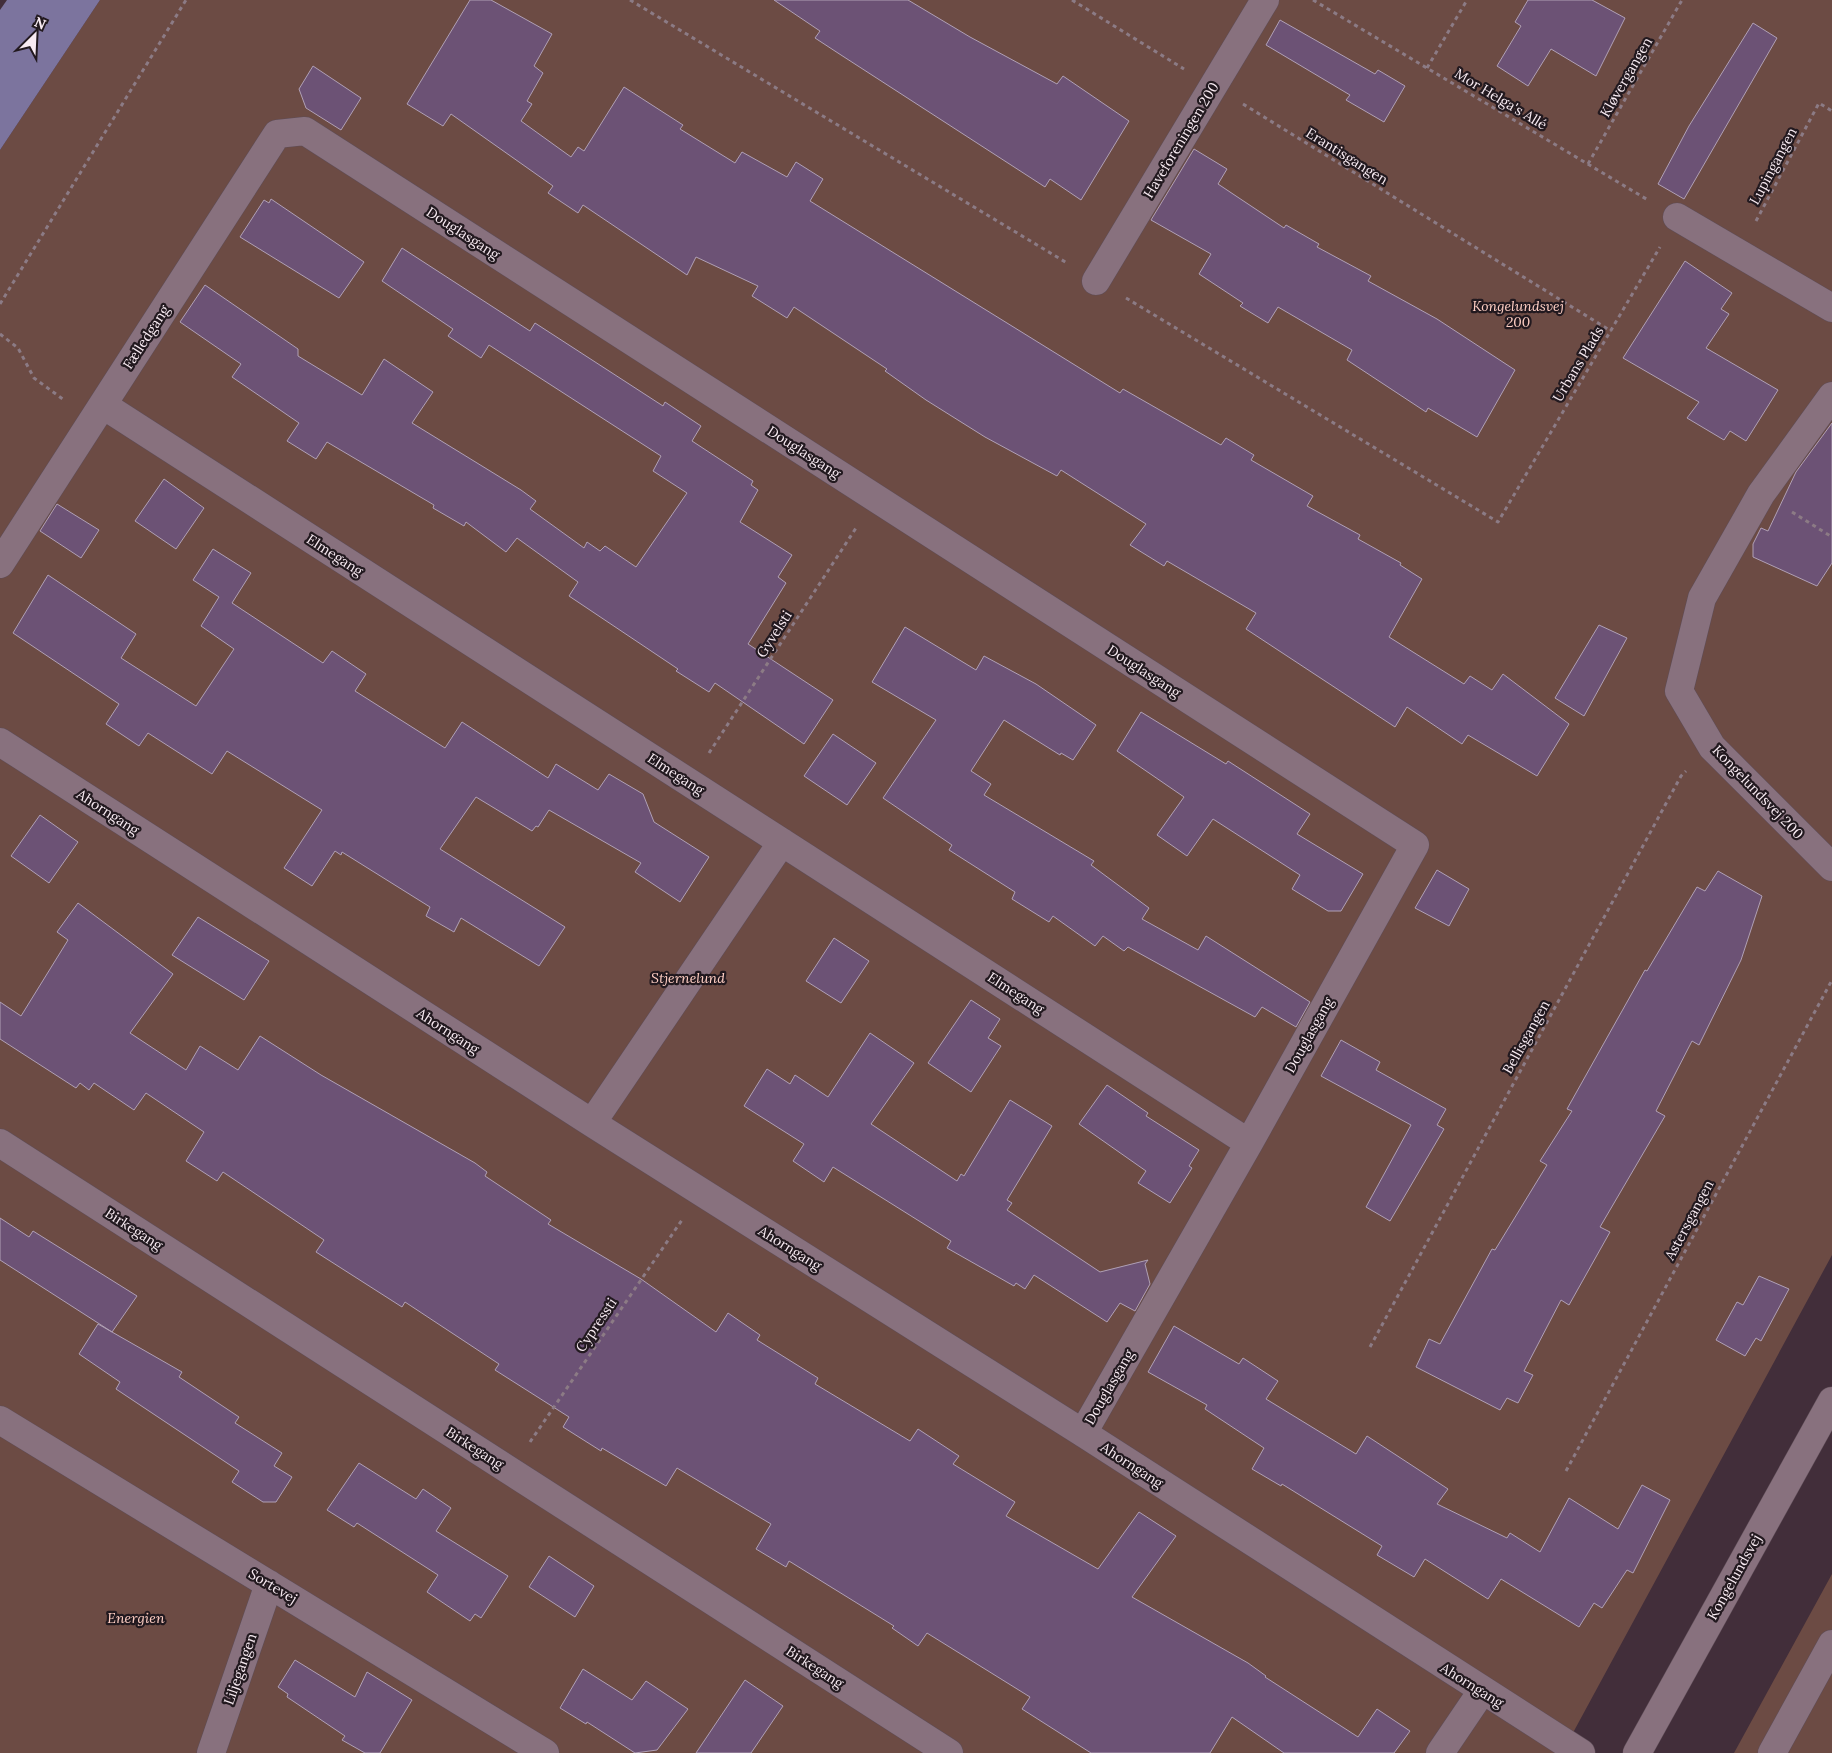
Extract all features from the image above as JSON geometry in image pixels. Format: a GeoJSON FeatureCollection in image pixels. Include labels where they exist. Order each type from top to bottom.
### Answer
{"type":"FeatureCollection","features":[{"type":"Feature","properties":{"kind":"street","name":"Haveforeningen 200"},"geometry":{"type":"LineString","coordinates":[[1096,281],[1265,0]]}},
{"type":"Feature","properties":{"kind":"street","name":"Fælledgang"},"geometry":{"type":"LineString","coordinates":[[0,564],[277,134],[305,131]]}},
{"type":"Feature","properties":{"kind":"street","name":"Douglasgang"},"geometry":{"type":"LineString","coordinates":[[305,131],[1415,845],[1249,1143],[1083,1433]]}},
{"type":"Feature","properties":{"kind":"street"},"geometry":{"type":"LineString","coordinates":[[1677,217],[1832,308]]}},
{"type":"Feature","properties":{"kind":"street","name":"Kongelundsvej 200"},"geometry":{"type":"LineString","coordinates":[[1832,396],[1761,494],[1702,598],[1679,691],[1712,746],[1832,868]]}},
{"type":"Feature","properties":{"kind":"street","name":"Elmegang"},"geometry":{"type":"LineString","coordinates":[[103,405],[1249,1143]]}},
{"type":"Feature","properties":{"kind":"street","name":"Ahorngang"},"geometry":{"type":"LineString","coordinates":[[0,742],[592,1123],[1083,1433],[1581,1753]]}},
{"type":"Feature","properties":{"kind":"street"},"geometry":{"type":"LineString","coordinates":[[592,1123],[782,842]]}},
{"type":"Feature","properties":{"kind":"street","name":"Birkegang"},"geometry":{"type":"LineString","coordinates":[[0,1143],[950,1753]]}},
{"type":"Feature","properties":{"kind":"street","name":"Kongelundsvej"},"geometry":{"type":"LineString","coordinates":[[1637,1753],[1832,1400]]}},
{"type":"Feature","properties":{"kind":"street","name":"Sortevej"},"geometry":{"type":"LineString","coordinates":[[0,1420],[545,1753]]}},
{"type":"Feature","properties":{"kind":"street","name":"Liljegangen"},"geometry":{"type":"LineString","coordinates":[[212,1753],[269,1584]]}},
{"type":"Feature","properties":{"kind":"street"},"geometry":{"type":"LineString","coordinates":[[1772,1753],[1830,1652]]}},
{"type":"Feature","properties":{"kind":"street"},"geometry":{"type":"LineString","coordinates":[[1440,1753],[1482,1691]]}},
{"type":"Feature","properties":{"kind":"path"},"geometry":{"type":"LineString","coordinates":[[0,304],[186,0]]}},
{"type":"Feature","properties":{"kind":"path","name":"Erantisgangen"},"geometry":{"type":"LineString","coordinates":[[1072,0],[1611,331]]}},
{"type":"Feature","properties":{"kind":"path","name":"Mor Helga's Allé"},"geometry":{"type":"LineString","coordinates":[[1313,0],[1677,217]]}},
{"type":"Feature","properties":{"kind":"path"},"geometry":{"type":"LineString","coordinates":[[1427,68],[1467,0]]}},
{"type":"Feature","properties":{"kind":"path","name":"Kløvergangen"},"geometry":{"type":"LineString","coordinates":[[1588,164],[1682,0]]}},
{"type":"Feature","properties":{"kind":"path","name":"Lupingangen"},"geometry":{"type":"LineString","coordinates":[[1739,253],[1819,103],[1832,111]]}},
{"type":"Feature","properties":{"kind":"path","name":"Urbans Plads"},"geometry":{"type":"LineString","coordinates":[[1498,522],[1677,217]]}},
{"type":"Feature","properties":{"kind":"path"},"geometry":{"type":"LineString","coordinates":[[0,334],[18,348],[34,378],[70,405],[81,392],[103,405]]}},
{"type":"Feature","properties":{"kind":"path"},"geometry":{"type":"LineString","coordinates":[[1761,494],[1832,537]]}},
{"type":"Feature","properties":{"kind":"path","name":"Gyvelsti"},"geometry":{"type":"LineString","coordinates":[[690,783],[876,498]]}},
{"type":"Feature","properties":{"kind":"path","name":"Bellisgangen"},"geometry":{"type":"LineString","coordinates":[[1370,1347],[1680,776],[1712,746]]}},
{"type":"Feature","properties":{"kind":"path","name":"Astersgangen"},"geometry":{"type":"LineString","coordinates":[[1566,1471],[1832,980]]}},
{"type":"Feature","properties":{"kind":"path","name":"Cypressti"},"geometry":{"type":"LineString","coordinates":[[510,1471],[701,1192]]}},
{"type":"Feature","properties":{"kind":"green space","name":"Stjernelund"},"geometry":{"type":"Polygon","coordinates":[[[100,0],[1832,0],[1832,1255],[1562,1753],[0,1753],[0,150],[100,0]]]}},
{"type":"Feature","properties":{"kind":"green space"},"geometry":{"type":"Polygon","coordinates":[[[1832,1574],[1832,1753],[1734,1753],[1832,1574]]]}},
{"type":"Feature","properties":{"kind":"shaded area"},"geometry":{"type":"Polygon","coordinates":[[[7,0],[100,0],[0,150],[0,10],[7,0]]]}},
{"type":"Feature","properties":{"kind":"building"},"geometry":{"type":"Polygon","coordinates":[[[470,0],[491,0],[552,34],[534,66],[543,73],[527,101],[532,104],[521,121],[571,157],[578,147],[584,151],[624,87],[683,125],[680,129],[735,163],[742,152],[787,177],[796,162],[823,179],[810,201],[1120,393],[1123,389],[1221,445],[1226,438],[1254,455],[1251,460],[1313,496],[1307,506],[1360,535],[1358,539],[1401,563],[1400,565],[1422,579],[1389,637],[1464,684],[1470,676],[1492,690],[1503,674],[1569,724],[1537,776],[1468,735],[1462,744],[1407,707],[1395,727],[1246,629],[1256,613],[1167,561],[1164,566],[1130,545],[1146,524],[1061,470],[1057,476],[985,437],[926,400],[885,371],[887,369],[794,307],[787,318],[752,296],[758,286],[696,257],[687,275],[583,205],[578,213],[548,193],[553,186],[451,114],[443,126],[407,104],[470,0]]]}},
{"type":"Feature","properties":{"kind":"building"},"geometry":{"type":"Polygon","coordinates":[[[774,0],[908,0],[970,37],[1057,84],[1063,76],[1129,121],[1081,200],[1050,179],[1045,187],[841,55],[815,38],[820,31],[774,0]]]}},
{"type":"Feature","properties":{"kind":"building"},"geometry":{"type":"Polygon","coordinates":[[[1528,0],[1592,0],[1625,18],[1596,76],[1551,49],[1528,86],[1497,66],[1521,26],[1515,22],[1528,0]]]}},
{"type":"Feature","properties":{"kind":"building"},"geometry":{"type":"Polygon","coordinates":[[[1280,20],[1375,74],[1378,70],[1405,86],[1384,122],[1346,100],[1350,95],[1266,45],[1280,20]]]}},
{"type":"Feature","properties":{"kind":"building"},"geometry":{"type":"Polygon","coordinates":[[[1753,23],[1777,38],[1684,199],[1658,184],[1689,126],[1753,23]]]}},
{"type":"Feature","properties":{"kind":"building"},"geometry":{"type":"Polygon","coordinates":[[[313,66],[361,98],[341,130],[306,108],[299,89],[313,66]]]}},
{"type":"Feature","properties":{"kind":"building"},"geometry":{"type":"Polygon","coordinates":[[[1194,149],[1227,169],[1218,184],[1284,228],[1286,225],[1319,244],[1317,247],[1371,276],[1368,281],[1437,319],[1515,370],[1477,437],[1428,408],[1426,412],[1347,360],[1352,350],[1278,307],[1268,323],[1240,306],[1243,303],[1199,274],[1211,254],[1151,220],[1194,149]]]}},
{"type":"Feature","properties":{"kind":"building"},"geometry":{"type":"Polygon","coordinates":[[[271,199],[364,262],[339,298],[240,237],[264,200],[269,203],[271,199]]]}},
{"type":"Feature","properties":{"kind":"building"},"geometry":{"type":"Polygon","coordinates":[[[402,248],[530,331],[535,323],[663,406],[665,402],[701,426],[692,441],[753,481],[751,485],[758,490],[740,522],[792,555],[778,577],[786,583],[748,644],[833,700],[804,744],[715,683],[709,692],[569,596],[578,582],[517,538],[506,552],[466,522],[464,526],[433,508],[434,505],[327,442],[316,459],[287,441],[299,423],[232,377],[241,364],[180,322],[205,285],[298,349],[298,356],[362,395],[384,359],[433,392],[412,423],[521,490],[536,501],[530,509],[584,548],[587,542],[600,551],[605,546],[636,567],[687,493],[653,471],[661,456],[489,345],[481,358],[448,336],[453,329],[382,281],[402,248]]]}},
{"type":"Feature","properties":{"kind":"building"},"geometry":{"type":"Polygon","coordinates":[[[1685,261],[1732,293],[1721,309],[1729,314],[1706,348],[1778,390],[1746,441],[1730,431],[1724,440],[1687,418],[1699,402],[1623,358],[1685,261]]]}},
{"type":"Feature","properties":{"kind":"building"},"geometry":{"type":"Polygon","coordinates":[[[1832,423],[1832,563],[1817,586],[1753,557],[1753,544],[1761,528],[1768,531],[1796,472],[1832,423]]]}},
{"type":"Feature","properties":{"kind":"building"},"geometry":{"type":"Polygon","coordinates":[[[164,479],[204,508],[176,549],[135,521],[164,479]]]}},
{"type":"Feature","properties":{"kind":"building"},"geometry":{"type":"Polygon","coordinates":[[[57,504],[99,530],[81,558],[40,531],[57,504]]]}},
{"type":"Feature","properties":{"kind":"building"},"geometry":{"type":"Polygon","coordinates":[[[213,549],[251,573],[232,603],[323,663],[332,651],[366,674],[355,691],[445,748],[462,722],[548,778],[556,764],[598,790],[609,774],[643,794],[654,822],[709,857],[680,902],[635,872],[641,863],[549,810],[538,827],[536,826],[532,831],[476,797],[440,849],[565,927],[539,966],[461,918],[454,932],[426,916],[430,907],[342,852],[341,855],[335,851],[312,886],[284,868],[322,810],[227,751],[212,774],[148,733],[139,746],[106,724],[119,704],[13,633],[48,575],[136,634],[121,658],[196,706],[234,649],[201,626],[219,597],[193,580],[213,549]]]}},
{"type":"Feature","properties":{"kind":"building"},"geometry":{"type":"Polygon","coordinates":[[[1599,625],[1627,638],[1584,716],[1555,698],[1599,625]]]}},
{"type":"Feature","properties":{"kind":"building"},"geometry":{"type":"Polygon","coordinates":[[[905,627],[976,670],[984,656],[1036,684],[1096,725],[1073,760],[1061,753],[1060,755],[1004,720],[971,771],[991,784],[984,795],[1094,861],[1091,865],[1149,908],[1142,919],[1198,950],[1206,936],[1310,1002],[1296,1027],[1262,1007],[1255,1017],[1128,947],[1124,951],[1103,936],[1095,946],[1053,916],[1049,922],[1012,899],[1015,892],[949,850],[952,845],[883,798],[936,720],[872,682],[905,627]]]}},
{"type":"Feature","properties":{"kind":"building"},"geometry":{"type":"Polygon","coordinates":[[[1141,712],[1226,764],[1228,761],[1310,814],[1297,834],[1363,874],[1341,911],[1328,911],[1292,889],[1300,875],[1213,819],[1187,856],[1157,835],[1184,797],[1117,751],[1141,712]]]}},
{"type":"Feature","properties":{"kind":"building"},"geometry":{"type":"Polygon","coordinates":[[[833,734],[876,763],[847,805],[804,776],[833,734]]]}},
{"type":"Feature","properties":{"kind":"building"},"geometry":{"type":"Polygon","coordinates":[[[40,815],[78,842],[49,883],[11,856],[40,815]]]}},
{"type":"Feature","properties":{"kind":"building"},"geometry":{"type":"Polygon","coordinates":[[[1437,870],[1469,889],[1449,926],[1415,908],[1437,870]]]}},
{"type":"Feature","properties":{"kind":"building"},"geometry":{"type":"Polygon","coordinates":[[[1718,871],[1762,896],[1741,960],[1699,1045],[1692,1041],[1656,1111],[1665,1116],[1600,1227],[1610,1232],[1569,1305],[1561,1300],[1524,1371],[1533,1375],[1518,1403],[1507,1398],[1500,1410],[1416,1367],[1429,1339],[1440,1344],[1492,1249],[1495,1250],[1547,1165],[1540,1161],[1572,1111],[1567,1109],[1645,970],[1647,971],[1697,887],[1705,891],[1718,871]]]}},
{"type":"Feature","properties":{"kind":"building"},"geometry":{"type":"Polygon","coordinates":[[[78,903],[173,974],[130,1033],[186,1070],[200,1046],[238,1070],[260,1036],[321,1075],[475,1163],[487,1172],[485,1176],[551,1220],[548,1224],[641,1279],[716,1332],[728,1313],[760,1335],[757,1340],[818,1378],[815,1384],[910,1441],[918,1429],[959,1456],[953,1464],[1015,1502],[1006,1516],[1098,1569],[1139,1512],[1176,1536],[1132,1597],[1248,1663],[1265,1677],[1358,1737],[1377,1709],[1410,1731],[1394,1753],[1284,1753],[1232,1717],[1210,1753],[1091,1753],[1022,1709],[1030,1697],[927,1633],[918,1646],[892,1628],[894,1626],[789,1561],[786,1567],[756,1549],[771,1524],[677,1468],[666,1486],[602,1448],[601,1451],[563,1427],[569,1417],[495,1370],[499,1364],[405,1302],[402,1307],[316,1252],[324,1240],[223,1172],[217,1181],[186,1161],[204,1132],[146,1093],[134,1110],[94,1083],[89,1090],[80,1083],[76,1088],[0,1039],[0,1002],[21,1016],[68,940],[57,932],[78,903]]]}},
{"type":"Feature","properties":{"kind":"building"},"geometry":{"type":"Polygon","coordinates":[[[198,917],[269,961],[244,1000],[172,955],[198,917]]]}},
{"type":"Feature","properties":{"kind":"building"},"geometry":{"type":"Polygon","coordinates":[[[834,938],[869,961],[841,1003],[806,981],[834,938]]]}},
{"type":"Feature","properties":{"kind":"building"},"geometry":{"type":"Polygon","coordinates":[[[971,1000],[1000,1019],[988,1038],[1001,1046],[971,1092],[928,1063],[971,1000]]]}},
{"type":"Feature","properties":{"kind":"building"},"geometry":{"type":"Polygon","coordinates":[[[870,1033],[914,1063],[871,1124],[957,1181],[961,1174],[964,1176],[1010,1100],[1052,1126],[1007,1200],[1012,1203],[1007,1210],[1100,1272],[1148,1260],[1145,1264],[1150,1284],[1135,1311],[1120,1303],[1107,1322],[1034,1275],[1025,1289],[1016,1283],[1014,1286],[947,1248],[951,1241],[833,1167],[824,1182],[793,1161],[804,1144],[744,1106],[767,1069],[790,1084],[795,1075],[828,1097],[870,1033]]]}},
{"type":"Feature","properties":{"kind":"building"},"geometry":{"type":"Polygon","coordinates":[[[1341,1040],[1380,1062],[1376,1070],[1446,1109],[1437,1125],[1444,1129],[1390,1221],[1366,1207],[1411,1125],[1321,1076],[1341,1040]]]}},
{"type":"Feature","properties":{"kind":"building"},"geometry":{"type":"Polygon","coordinates":[[[1107,1085],[1148,1113],[1146,1116],[1199,1150],[1189,1166],[1192,1168],[1170,1203],[1138,1183],[1146,1171],[1079,1124],[1107,1085]]]}},
{"type":"Feature","properties":{"kind":"building"},"geometry":{"type":"Polygon","coordinates":[[[0,1218],[29,1237],[33,1231],[137,1296],[112,1332],[0,1260],[0,1218]]]}},
{"type":"Feature","properties":{"kind":"building"},"geometry":{"type":"Polygon","coordinates":[[[1759,1276],[1789,1289],[1761,1341],[1756,1338],[1745,1356],[1716,1340],[1737,1302],[1743,1305],[1759,1276]]]}},
{"type":"Feature","properties":{"kind":"building"},"geometry":{"type":"Polygon","coordinates":[[[98,1324],[182,1372],[179,1377],[239,1417],[235,1423],[282,1453],[274,1466],[292,1477],[276,1502],[263,1502],[232,1482],[239,1471],[116,1389],[120,1382],[79,1354],[98,1324]]]}},
{"type":"Feature","properties":{"kind":"building"},"geometry":{"type":"Polygon","coordinates":[[[1174,1326],[1239,1364],[1243,1358],[1278,1381],[1266,1399],[1356,1454],[1367,1436],[1448,1489],[1437,1504],[1507,1538],[1510,1533],[1540,1552],[1569,1498],[1618,1529],[1642,1485],[1670,1500],[1633,1573],[1627,1570],[1602,1608],[1594,1603],[1579,1627],[1501,1579],[1488,1599],[1425,1559],[1414,1577],[1377,1555],[1382,1546],[1282,1484],[1281,1486],[1252,1469],[1264,1448],[1205,1409],[1207,1405],[1148,1372],[1174,1326]]]}},
{"type":"Feature","properties":{"kind":"building"},"geometry":{"type":"Polygon","coordinates":[[[359,1463],[416,1499],[423,1489],[451,1508],[436,1531],[508,1576],[481,1618],[475,1614],[470,1621],[427,1592],[438,1575],[357,1523],[354,1527],[327,1510],[359,1463]]]}},
{"type":"Feature","properties":{"kind":"building"},"geometry":{"type":"Polygon","coordinates":[[[549,1556],[594,1586],[575,1617],[529,1587],[549,1556]]]}},
{"type":"Feature","properties":{"kind":"building"},"geometry":{"type":"Polygon","coordinates":[[[295,1660],[355,1697],[367,1672],[412,1700],[380,1753],[365,1753],[342,1740],[345,1736],[287,1697],[288,1694],[278,1687],[295,1660]]]}},
{"type":"Feature","properties":{"kind":"building"},"geometry":{"type":"Polygon","coordinates":[[[583,1669],[632,1700],[646,1681],[688,1709],[657,1750],[635,1753],[587,1722],[586,1724],[560,1708],[583,1669]]]}},
{"type":"Feature","properties":{"kind":"building"},"geometry":{"type":"Polygon","coordinates":[[[745,1680],[783,1706],[751,1753],[696,1753],[745,1680]]]}},
{"type":"Feature","properties":{"kind":"park label","name":"Energien"},"geometry":{"type":"Point","coordinates":[136,1618]}}]}
